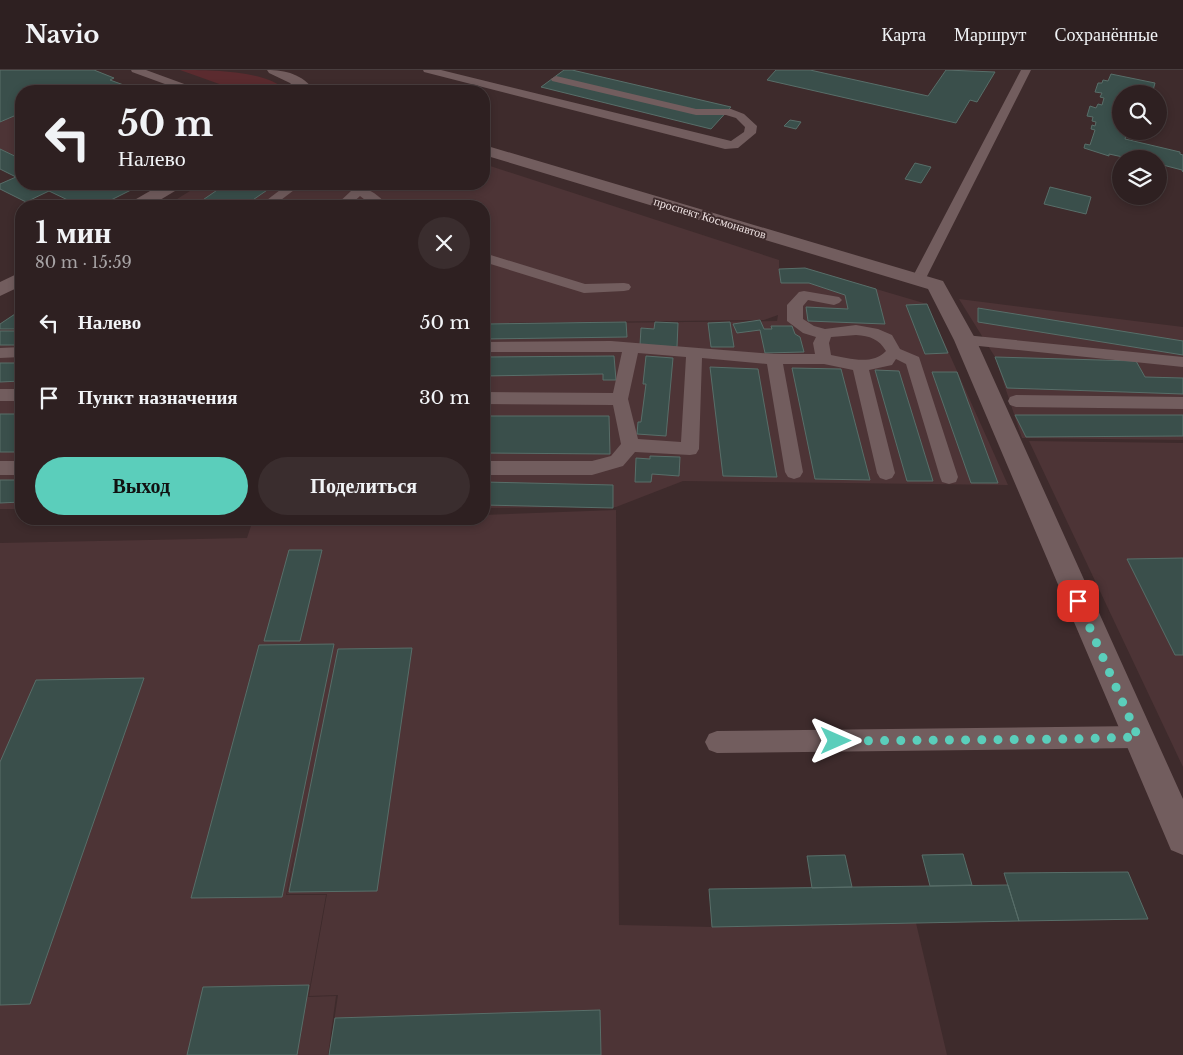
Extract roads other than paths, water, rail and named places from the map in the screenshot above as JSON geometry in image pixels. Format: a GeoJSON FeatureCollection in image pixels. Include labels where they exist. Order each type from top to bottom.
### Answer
{"type":"FeatureCollection","features":[{"type":"Feature","properties":{"kind":"street"},"geometry":{"type":"LineString","coordinates":[[278,70],[302,85]]}},
{"type":"Feature","properties":{"kind":"street","name":"проспект Космонавтов"},"geometry":{"type":"LineString","coordinates":[[490,152],[927,283]]}},
{"type":"Feature","properties":{"kind":"street"},"geometry":{"type":"LineString","coordinates":[[147,200],[164,190]]}},
{"type":"Feature","properties":{"kind":"street"},"geometry":{"type":"LineString","coordinates":[[0,290],[15,281]]}},
{"type":"Feature","properties":{"kind":"street"},"geometry":{"type":"LineString","coordinates":[[927,283],[965,340],[1183,838]]}},
{"type":"Feature","properties":{"kind":"lane"},"geometry":{"type":"LineString","coordinates":[[136,70],[177,85]]}},
{"type":"Feature","properties":{"kind":"lane"},"geometry":{"type":"LineString","coordinates":[[428,70],[487,85]]}},
{"type":"Feature","properties":{"kind":"lane"},"geometry":{"type":"LineString","coordinates":[[927,283],[1026,70]]}},
{"type":"Feature","properties":{"kind":"lane"},"geometry":{"type":"LineString","coordinates":[[490,86],[724,145],[734,144],[750,133],[751,126],[740,116],[727,111],[696,112],[556,79]]}},
{"type":"Feature","properties":{"kind":"lane"},"geometry":{"type":"LineString","coordinates":[[723,118],[736,127],[733,135],[724,145]]}},
{"type":"Feature","properties":{"kind":"lane"},"geometry":{"type":"LineString","coordinates":[[273,200],[288,190]]}},
{"type":"Feature","properties":{"kind":"lane"},"geometry":{"type":"LineString","coordinates":[[348,200],[360,190],[373,200]]}},
{"type":"Feature","properties":{"kind":"lane"},"geometry":{"type":"LineString","coordinates":[[490,258],[584,288],[624,287]]}},
{"type":"Feature","properties":{"kind":"lane"},"geometry":{"type":"LineString","coordinates":[[834,300],[804,295],[795,305],[795,321],[809,330],[825,334],[840,329],[864,330],[886,339],[894,352],[913,361],[949,476]]}},
{"type":"Feature","properties":{"kind":"lane"},"geometry":{"type":"LineString","coordinates":[[824,359],[821,344],[825,334]]}},
{"type":"Feature","properties":{"kind":"lane"},"geometry":{"type":"LineString","coordinates":[[965,340],[1183,362]]}},
{"type":"Feature","properties":{"kind":"lane"},"geometry":{"type":"LineString","coordinates":[[490,347],[611,346],[774,359],[824,359],[860,366],[886,361],[894,352]]}},
{"type":"Feature","properties":{"kind":"lane"},"geometry":{"type":"LineString","coordinates":[[630,445],[620,399],[631,348]]}},
{"type":"Feature","properties":{"kind":"lane"},"geometry":{"type":"LineString","coordinates":[[0,353],[15,352]]}},
{"type":"Feature","properties":{"kind":"lane"},"geometry":{"type":"LineString","coordinates":[[630,445],[690,449],[694,354]]}},
{"type":"Feature","properties":{"kind":"lane"},"geometry":{"type":"LineString","coordinates":[[774,359],[794,472]]}},
{"type":"Feature","properties":{"kind":"lane"},"geometry":{"type":"LineString","coordinates":[[860,366],[886,473]]}},
{"type":"Feature","properties":{"kind":"lane"},"geometry":{"type":"LineString","coordinates":[[0,395],[15,395]]}},
{"type":"Feature","properties":{"kind":"lane"},"geometry":{"type":"LineString","coordinates":[[490,398],[620,399]]}},
{"type":"Feature","properties":{"kind":"lane"},"geometry":{"type":"LineString","coordinates":[[1016,401],[1183,403]]}},
{"type":"Feature","properties":{"kind":"lane"},"geometry":{"type":"LineString","coordinates":[[490,468],[592,468],[616,461],[630,445]]}},
{"type":"Feature","properties":{"kind":"lane"},"geometry":{"type":"LineString","coordinates":[[0,468],[15,468]]}},
{"type":"Feature","properties":{"kind":"lane"},"geometry":{"type":"LineString","coordinates":[[717,742],[1055,740],[1138,737]]}}]}
